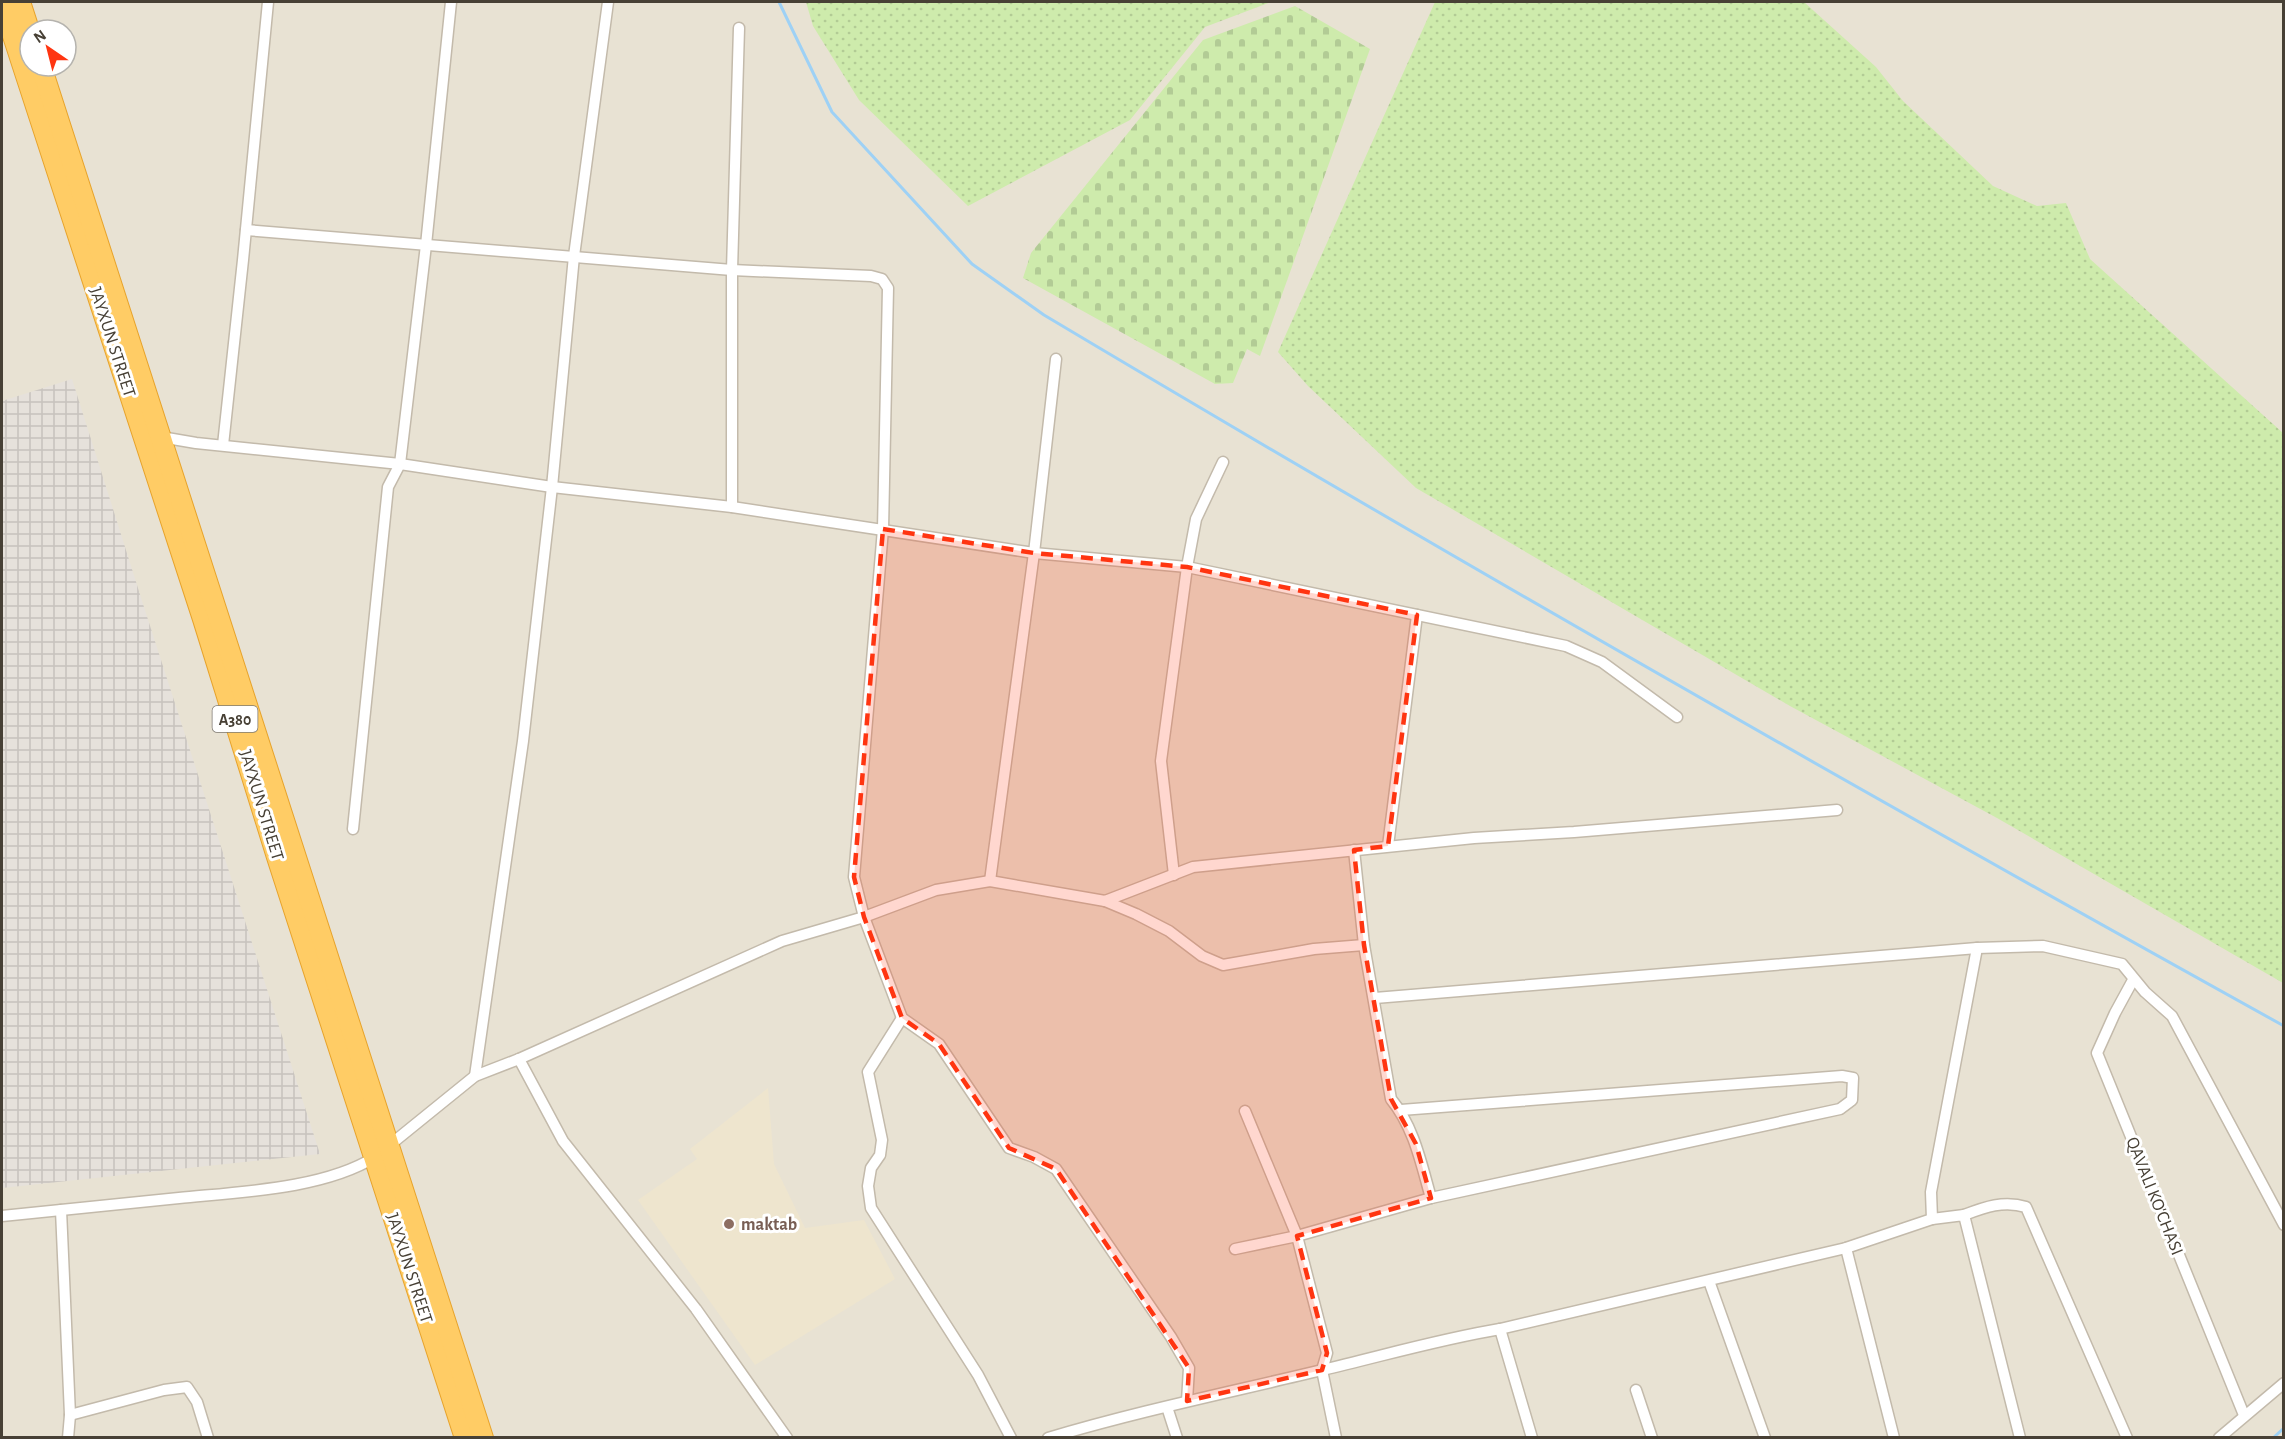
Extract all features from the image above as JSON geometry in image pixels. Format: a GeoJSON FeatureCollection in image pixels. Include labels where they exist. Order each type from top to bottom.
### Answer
{"type":"FeatureCollection","features":[{"type":"Feature","properties":{"kind":"highway","name":"JAYXUN STREET"},"geometry":{"type":"LineString","coordinates":[[3,2],[382,1151],[483,1437]]}},
{"type":"Feature","properties":{"kind":"highway"},"geometry":{"type":"LineString","coordinates":[[20,2],[25,18]]}},
{"type":"Feature","properties":{"kind":"highway","name":"JAYXUN STREET"},"geometry":{"type":"LineString","coordinates":[[45,78],[161,437],[382,1151],[465,1437]]}},
{"type":"Feature","properties":{"kind":"street"},"geometry":{"type":"LineString","coordinates":[[223,445],[268,2]]}},
{"type":"Feature","properties":{"kind":"street"},"geometry":{"type":"LineString","coordinates":[[353,829],[387,487],[400,464],[426,245],[451,2]]}},
{"type":"Feature","properties":{"kind":"street"},"geometry":{"type":"LineString","coordinates":[[475,1076],[523,741],[552,487],[574,256],[608,2]]}},
{"type":"Feature","properties":{"kind":"street"},"geometry":{"type":"LineString","coordinates":[[732,507],[732,270],[739,28]]}},
{"type":"Feature","properties":{"kind":"street"},"geometry":{"type":"LineString","coordinates":[[246,230],[732,270],[872,276],[882,279],[888,288],[882,529],[854,878],[864,917],[902,1018],[939,1044],[1009,1148],[1056,1168],[1171,1337],[1189,1368],[1187,1401]]}},
{"type":"Feature","properties":{"kind":"street"},"geometry":{"type":"LineString","coordinates":[[990,881],[1034,553],[1056,359]]}},
{"type":"Feature","properties":{"kind":"street"},"geometry":{"type":"LineString","coordinates":[[161,437],[400,464],[552,487],[732,507],[1034,553],[1187,567],[1566,646],[1602,662],[1677,717]]}},
{"type":"Feature","properties":{"kind":"street"},"geometry":{"type":"LineString","coordinates":[[1174,875],[1161,761],[1187,567],[1196,519],[1222,462]]}},
{"type":"Feature","properties":{"kind":"street"},"geometry":{"type":"LineString","coordinates":[[1388,846],[1417,615]]}},
{"type":"Feature","properties":{"kind":"street"},"geometry":{"type":"LineString","coordinates":[[1105,901],[1193,867],[1474,838],[1837,810]]}},
{"type":"Feature","properties":{"kind":"street"},"geometry":{"type":"LineString","coordinates":[[1354,850],[1364,945],[1391,1099],[1401,1110],[1416,1144],[1431,1198]]}},
{"type":"Feature","properties":{"kind":"street"},"geometry":{"type":"LineString","coordinates":[[2,1216],[258,1190],[324,1178],[361,1166],[475,1076],[519,1059],[782,941],[864,917],[936,890],[990,881],[1105,901],[1169,931],[1202,956],[1223,965],[1314,949],[1364,945]]}},
{"type":"Feature","properties":{"kind":"street"},"geometry":{"type":"LineString","coordinates":[[1375,998],[1977,948],[2043,946],[2122,964],[2133,980],[2172,1016],[2283,1225]]}},
{"type":"Feature","properties":{"kind":"street"},"geometry":{"type":"LineString","coordinates":[[1932,1220],[1931,1192],[1977,948]]}},
{"type":"Feature","properties":{"kind":"street","name":"QAVALI KO'CHASI"},"geometry":{"type":"LineString","coordinates":[[2133,980],[2097,1053],[2244,1415]]}},
{"type":"Feature","properties":{"kind":"street"},"geometry":{"type":"LineString","coordinates":[[902,1018],[868,1072],[882,1140],[880,1155],[871,1168],[868,1186],[872,1208],[978,1375],[1011,1437]]}},
{"type":"Feature","properties":{"kind":"street"},"geometry":{"type":"LineString","coordinates":[[519,1059],[563,1141],[696,1309],[787,1437]]}},
{"type":"Feature","properties":{"kind":"street"},"geometry":{"type":"LineString","coordinates":[[1235,1248],[1297,1236],[1431,1198],[1840,1109],[1852,1100],[1854,1078],[1842,1076],[1401,1110]]}},
{"type":"Feature","properties":{"kind":"street"},"geometry":{"type":"LineString","coordinates":[[1245,1111],[1297,1236],[1328,1353],[1323,1370],[1336,1437]]}},
{"type":"Feature","properties":{"kind":"street"},"geometry":{"type":"LineString","coordinates":[[1047,1437],[1458,1336],[1500,1329],[1845,1248],[1932,1220],[1964,1215],[1993,1204],[2015,1203],[2026,1207],[2127,1437]]}},
{"type":"Feature","properties":{"kind":"street"},"geometry":{"type":"LineString","coordinates":[[61,1210],[70,1415],[68,1437]]}},
{"type":"Feature","properties":{"kind":"street"},"geometry":{"type":"LineString","coordinates":[[1964,1215],[2020,1437]]}},
{"type":"Feature","properties":{"kind":"street"},"geometry":{"type":"LineString","coordinates":[[1845,1248],[1894,1437]]}},
{"type":"Feature","properties":{"kind":"street"},"geometry":{"type":"LineString","coordinates":[[1708,1281],[1765,1437]]}},
{"type":"Feature","properties":{"kind":"street"},"geometry":{"type":"LineString","coordinates":[[1500,1329],[1532,1437]]}},
{"type":"Feature","properties":{"kind":"street"},"geometry":{"type":"LineString","coordinates":[[2219,1437],[2283,1383]]}},
{"type":"Feature","properties":{"kind":"street"},"geometry":{"type":"LineString","coordinates":[[70,1415],[164,1390],[187,1387],[196,1402],[208,1437]]}},
{"type":"Feature","properties":{"kind":"street"},"geometry":{"type":"LineString","coordinates":[[1636,1390],[1652,1437]]}},
{"type":"Feature","properties":{"kind":"street"},"geometry":{"type":"LineString","coordinates":[[1167,1407],[1177,1437]]}},
{"type":"Feature","properties":{"kind":"highlighted area"},"geometry":{"type":"Polygon","coordinates":[[[883,529],[1034,553],[1187,567],[1417,615],[1388,846],[1354,850],[1364,945],[1391,1099],[1416,1144],[1431,1198],[1297,1236],[1327,1353],[1322,1370],[1187,1401],[1189,1368],[1056,1169],[1009,1148],[939,1044],[902,1018],[864,917],[854,877],[883,529]]]}},
{"type":"Feature","properties":{"kind":"shaded area"},"geometry":{"type":"Polygon","coordinates":[[[2,2],[2283,2],[2283,1437],[2,1438],[2,2]]]}},
{"type":"Feature","properties":{"kind":"shaded area"},"geometry":{"type":"Polygon","coordinates":[[[72,379],[320,1154],[2,1188],[2,401],[72,379]]]}},
{"type":"Feature","properties":{"kind":"shaded area","name":"maktab"},"geometry":{"type":"Polygon","coordinates":[[[768,1088],[774,1164],[805,1228],[864,1220],[895,1279],[755,1365],[638,1200],[697,1159],[690,1149],[768,1088]]]}},
{"type":"Feature","properties":{"kind":"green space"},"geometry":{"type":"Polygon","coordinates":[[[806,2],[1271,2],[1205,27],[1130,120],[968,206],[859,100],[813,26],[806,2]]]}},
{"type":"Feature","properties":{"kind":"green space"},"geometry":{"type":"Polygon","coordinates":[[[1435,2],[1804,2],[1876,67],[1903,101],[1993,186],[2037,206],[2066,203],[2090,259],[2283,433],[2283,983],[1997,818],[1790,706],[1416,488],[1308,386],[1278,352],[1435,2]]]}},
{"type":"Feature","properties":{"kind":"green space"},"geometry":{"type":"Polygon","coordinates":[[[1295,6],[1370,49],[1260,356],[1247,349],[1233,383],[1215,384],[1023,278],[1031,253],[1203,40],[1295,6]]]}},
{"type":"Feature","properties":{"kind":"waterway"},"geometry":{"type":"LineString","coordinates":[[779,2],[832,112],[972,264],[1044,315],[1352,497],[1661,675],[2284,1026]]}},
{"type":"Feature","properties":{"kind":"waterway"},"geometry":{"type":"LineString","coordinates":[[2273,1438],[2284,1428]]}},
{"type":"Feature","properties":{"kind":"place","name":"maktab"},"geometry":{"type":"Point","coordinates":[729,1224]}}]}
